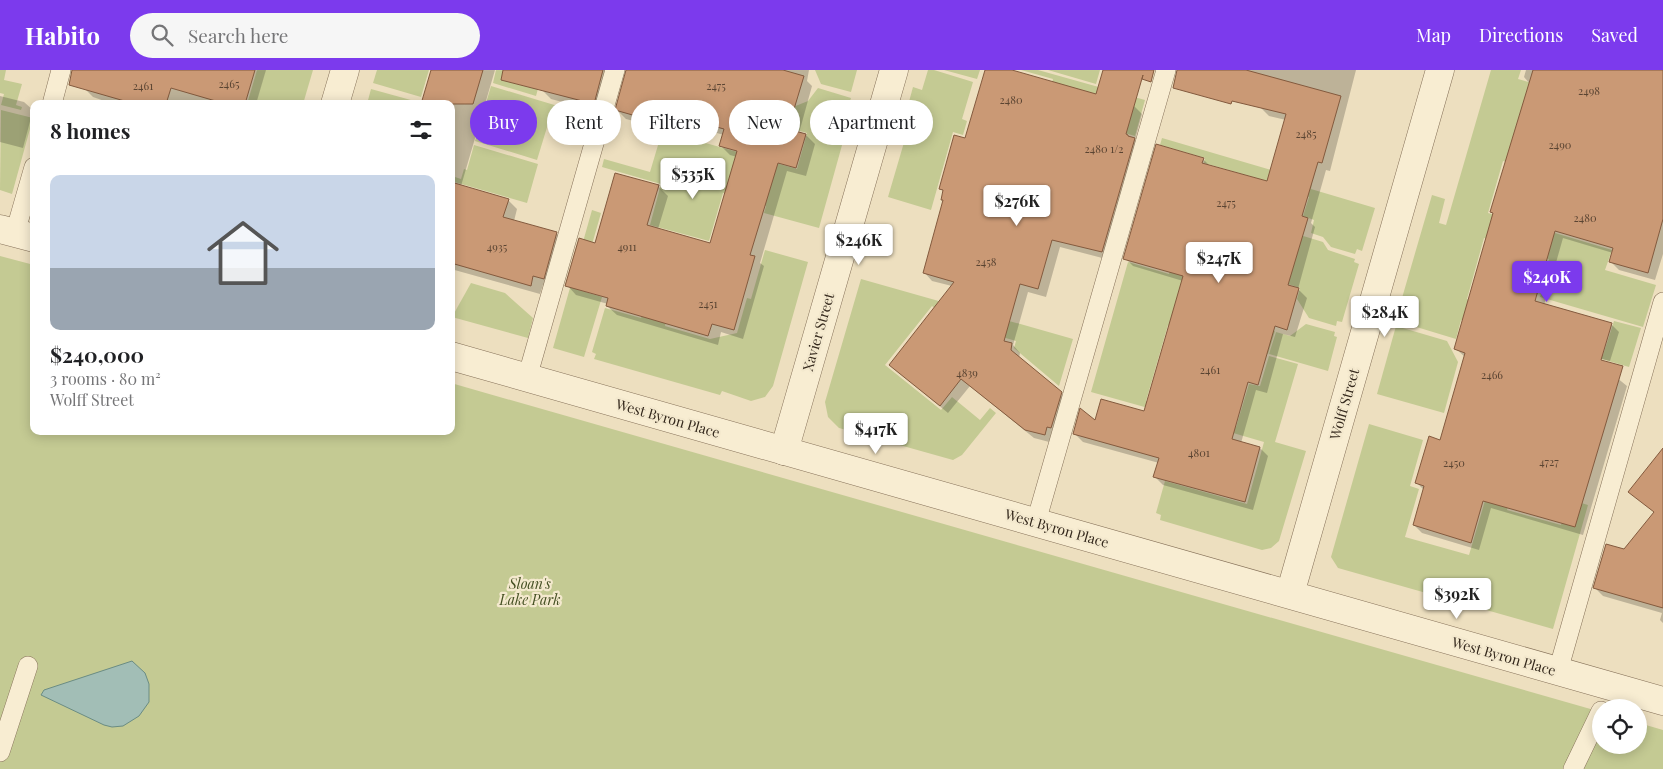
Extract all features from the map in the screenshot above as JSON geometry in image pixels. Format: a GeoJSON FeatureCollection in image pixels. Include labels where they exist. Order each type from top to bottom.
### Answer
{"type":"FeatureCollection","features":[{"type":"Feature","properties":{"kind":"street"},"geometry":{"type":"LineString","coordinates":[[336,100],[345,70]]}},
{"type":"Feature","properties":{"kind":"street","name":"Xavier Street"},"geometry":{"type":"LineString","coordinates":[[784,451],[894,70]]}},
{"type":"Feature","properties":{"kind":"street","name":"Wolff Street"},"geometry":{"type":"LineString","coordinates":[[1290,594],[1440,70]]}},
{"type":"Feature","properties":{"kind":"street","name":"West Byron Place"},"geometry":{"type":"LineString","coordinates":[[455,357],[1558,671],[1601,699]]}},
{"type":"Feature","properties":{"kind":"street","name":"West Byron Place"},"geometry":{"type":"LineString","coordinates":[[1647,701],[1663,701]]}},
{"type":"Feature","properties":{"kind":"lane"},"geometry":{"type":"LineString","coordinates":[[53,100],[61,70]]}},
{"type":"Feature","properties":{"kind":"lane"},"geometry":{"type":"LineString","coordinates":[[528,378],[615,70]]}},
{"type":"Feature","properties":{"kind":"lane"},"geometry":{"type":"LineString","coordinates":[[1036,522],[1166,70]]}},
{"type":"Feature","properties":{"kind":"lane"},"geometry":{"type":"LineString","coordinates":[[16,233],[30,182]]}},
{"type":"Feature","properties":{"kind":"lane"},"geometry":{"type":"LineString","coordinates":[[1558,671],[1663,302]]}},
{"type":"Feature","properties":{"kind":"lane"},"geometry":{"type":"LineString","coordinates":[[0,752],[28,666]]}},
{"type":"Feature","properties":{"kind":"lane"},"geometry":{"type":"LineString","coordinates":[[1573,769],[1592,730]]}},
{"type":"Feature","properties":{"kind":"green space"},"geometry":{"type":"Polygon","coordinates":[[[0,70],[6,70],[4,80],[22,84],[16,105],[22,107],[21,110],[1,105],[4,94],[0,93],[0,70]]]}},
{"type":"Feature","properties":{"kind":"green space"},"geometry":{"type":"Polygon","coordinates":[[[257,70],[313,70],[304,100],[248,100],[257,70]]]}},
{"type":"Feature","properties":{"kind":"green space"},"geometry":{"type":"Polygon","coordinates":[[[377,70],[429,70],[421,97],[373,83],[377,70]]]}},
{"type":"Feature","properties":{"kind":"green space"},"geometry":{"type":"Polygon","coordinates":[[[496,70],[543,70],[536,96],[493,83],[496,70]]]}},
{"type":"Feature","properties":{"kind":"green space"},"geometry":{"type":"Polygon","coordinates":[[[815,70],[857,70],[851,92],[821,84],[815,70]]]}},
{"type":"Feature","properties":{"kind":"green space"},"geometry":{"type":"Polygon","coordinates":[[[928,70],[934,70],[973,82],[962,119],[967,121],[963,135],[953,132],[931,210],[888,197],[903,145],[933,145],[933,100],[909,100],[913,87],[922,90],[928,70]]]}},
{"type":"Feature","properties":{"kind":"green space"},"geometry":{"type":"Polygon","coordinates":[[[944,70],[980,70],[977,79],[944,70]]]}},
{"type":"Feature","properties":{"kind":"green space"},"geometry":{"type":"Polygon","coordinates":[[[1021,70],[1038,70],[1145,100],[1135,136],[1089,123],[1043,115],[1053,79],[1021,70]]]}},
{"type":"Feature","properties":{"kind":"green space"},"geometry":{"type":"Polygon","coordinates":[[[1048,70],[1100,70],[1096,84],[1048,70]]]}},
{"type":"Feature","properties":{"kind":"green space"},"geometry":{"type":"Polygon","coordinates":[[[1491,70],[1521,70],[1518,79],[1609,105],[1579,131],[1520,113],[1508,155],[1562,179],[1503,161],[1488,213],[1544,229],[1537,254],[1484,238],[1467,299],[1519,315],[1536,307],[1538,302],[1571,312],[1534,341],[1461,320],[1456,339],[1400,322],[1407,300],[1402,298],[1432,195],[1445,199],[1439,223],[1446,225],[1491,70]]]}},
{"type":"Feature","properties":{"kind":"green space"},"geometry":{"type":"Polygon","coordinates":[[[491,86],[547,103],[547,127],[537,160],[488,145],[537,145],[537,100],[487,100],[491,86]]]}},
{"type":"Feature","properties":{"kind":"green space"},"geometry":{"type":"Polygon","coordinates":[[[818,88],[851,98],[850,100],[810,100],[810,145],[842,145],[819,228],[764,213],[766,206],[723,193],[709,241],[650,225],[661,184],[602,167],[604,159],[650,172],[658,145],[713,145],[797,169],[807,133],[800,131],[800,104],[808,101],[818,88]]]}},
{"type":"Feature","properties":{"kind":"green space"},"geometry":{"type":"Polygon","coordinates":[[[371,89],[411,100],[368,100],[371,89]]]}},
{"type":"Feature","properties":{"kind":"green space"},"geometry":{"type":"Polygon","coordinates":[[[1,110],[30,117],[30,129],[12,194],[0,190],[1,110]]]}},
{"type":"Feature","properties":{"kind":"green space"},"geometry":{"type":"Polygon","coordinates":[[[1162,138],[1312,182],[1311,189],[1375,208],[1362,251],[1357,249],[1355,254],[1331,247],[1323,237],[1311,233],[1314,220],[1303,216],[1309,197],[1301,194],[1302,191],[1204,163],[1205,158],[1160,145],[1162,138]]]}},
{"type":"Feature","properties":{"kind":"green space"},"geometry":{"type":"Polygon","coordinates":[[[474,145],[538,164],[527,203],[455,182],[455,177],[461,179],[464,169],[467,170],[474,145]]]}},
{"type":"Feature","properties":{"kind":"green space"},"geometry":{"type":"Polygon","coordinates":[[[592,210],[601,213],[579,290],[602,297],[584,357],[553,348],[592,210]]]}},
{"type":"Feature","properties":{"kind":"green space"},"geometry":{"type":"Polygon","coordinates":[[[1187,210],[1197,308],[1275,331],[1268,354],[1168,325],[1146,401],[1168,408],[1166,413],[1091,392],[1128,262],[1169,274],[1187,210]]]}},
{"type":"Feature","properties":{"kind":"green space"},"geometry":{"type":"Polygon","coordinates":[[[1545,230],[1612,250],[1605,270],[1656,285],[1643,327],[1540,297],[1548,272],[1545,271],[1549,259],[1538,256],[1545,230]]]}},
{"type":"Feature","properties":{"kind":"green space"},"geometry":{"type":"Polygon","coordinates":[[[1300,235],[1323,242],[1328,250],[1355,259],[1354,262],[1359,264],[1342,322],[1337,321],[1336,326],[1309,318],[1297,299],[1300,288],[1288,284],[1300,235]]]}},
{"type":"Feature","properties":{"kind":"green space"},"geometry":{"type":"Polygon","coordinates":[[[765,250],[808,262],[773,386],[765,397],[751,401],[722,391],[720,395],[594,359],[596,354],[592,352],[605,308],[641,318],[643,311],[667,318],[665,326],[710,339],[737,333],[747,298],[751,299],[765,250]]]}},
{"type":"Feature","properties":{"kind":"green space","name":"Sloan's Lake Park"},"geometry":{"type":"Polygon","coordinates":[[[0,256],[30,264],[30,435],[455,435],[455,384],[1592,709],[1592,754],[1647,754],[1647,725],[1663,730],[1663,769],[0,769],[0,256]]]}},
{"type":"Feature","properties":{"kind":"green space"},"geometry":{"type":"Polygon","coordinates":[[[861,279],[1073,339],[1059,386],[1014,348],[1016,341],[992,334],[987,350],[932,306],[885,365],[941,410],[952,397],[980,420],[990,408],[996,413],[962,455],[953,460],[839,428],[828,417],[825,402],[861,279]]]}},
{"type":"Feature","properties":{"kind":"green space"},"geometry":{"type":"Polygon","coordinates":[[[471,283],[505,293],[533,318],[528,338],[455,318],[455,312],[471,283]]]}},
{"type":"Feature","properties":{"kind":"green space"},"geometry":{"type":"Polygon","coordinates":[[[1614,321],[1641,328],[1629,367],[1578,352],[1580,347],[1603,355],[1614,321]]]}},
{"type":"Feature","properties":{"kind":"green space"},"geometry":{"type":"Polygon","coordinates":[[[1306,324],[1335,332],[1334,336],[1337,337],[1328,371],[1269,354],[1276,332],[1290,336],[1306,324]]]}},
{"type":"Feature","properties":{"kind":"green space"},"geometry":{"type":"Polygon","coordinates":[[[1396,326],[1447,341],[1458,362],[1444,413],[1377,394],[1396,326]]]}},
{"type":"Feature","properties":{"kind":"green space"},"geometry":{"type":"Polygon","coordinates":[[[1269,356],[1298,364],[1275,442],[1306,451],[1279,541],[1271,548],[1262,550],[1160,520],[1161,515],[1156,513],[1165,481],[1247,504],[1264,442],[1168,414],[1170,408],[1236,427],[1249,384],[1260,386],[1269,356]]]}},
{"type":"Feature","properties":{"kind":"green space"},"geometry":{"type":"Polygon","coordinates":[[[1369,424],[1423,440],[1410,486],[1419,489],[1405,537],[1469,555],[1489,487],[1532,424],[1507,510],[1561,525],[1568,499],[1588,505],[1553,629],[1338,568],[1331,557],[1369,424]]]}},
{"type":"Feature","properties":{"kind":"water"},"geometry":{"type":"Polygon","coordinates":[[[132,661],[145,673],[149,684],[149,702],[139,716],[123,726],[112,727],[104,725],[41,695],[44,690],[132,661]]]}},
{"type":"Feature","properties":{"kind":"building"},"geometry":{"type":"Polygon","coordinates":[[[72,70],[255,70],[246,100],[212,100],[171,88],[167,100],[121,100],[69,85],[72,70]]]}},
{"type":"Feature","properties":{"kind":"building"},"geometry":{"type":"Polygon","coordinates":[[[431,70],[483,70],[474,100],[470,100],[470,104],[455,104],[455,100],[422,100],[431,70]]]}},
{"type":"Feature","properties":{"kind":"building"},"geometry":{"type":"Polygon","coordinates":[[[503,70],[603,70],[595,100],[578,100],[501,80],[503,70]]]}},
{"type":"Feature","properties":{"kind":"building"},"geometry":{"type":"Polygon","coordinates":[[[626,70],[783,70],[804,76],[797,100],[729,100],[729,145],[800,145],[800,132],[806,134],[796,168],[778,163],[750,255],[755,256],[734,330],[712,324],[708,336],[606,306],[608,298],[565,286],[579,238],[595,243],[615,173],[659,185],[647,225],[710,243],[737,151],[719,146],[724,129],[719,128],[719,100],[631,100],[631,115],[621,112],[621,100],[618,100],[626,70]]]}},
{"type":"Feature","properties":{"kind":"building"},"geometry":{"type":"Polygon","coordinates":[[[985,70],[1012,70],[1096,94],[1103,70],[1154,70],[1151,82],[1142,79],[1143,75],[1126,134],[1135,138],[1102,252],[1052,240],[1038,289],[1020,284],[1004,341],[1012,343],[1011,350],[1062,392],[1051,428],[1047,427],[1045,435],[1025,430],[961,379],[940,406],[889,365],[954,282],[923,273],[943,200],[941,200],[943,190],[939,189],[954,135],[965,138],[985,70]]]}},
{"type":"Feature","properties":{"kind":"building"},"geometry":{"type":"Polygon","coordinates":[[[1177,70],[1246,70],[1341,96],[1322,163],[1318,162],[1302,216],[1308,218],[1288,285],[1299,288],[1287,330],[1275,326],[1258,385],[1248,382],[1232,439],[1260,447],[1245,502],[1153,477],[1159,458],[1073,434],[1080,408],[1095,420],[1101,399],[1144,411],[1183,276],[1123,259],[1156,144],[1204,158],[1202,163],[1267,181],[1286,114],[1232,101],[1231,104],[1173,88],[1177,70]]]}},
{"type":"Feature","properties":{"kind":"building"},"geometry":{"type":"Polygon","coordinates":[[[1533,70],[1663,70],[1663,219],[1648,273],[1609,262],[1613,248],[1555,231],[1535,301],[1612,323],[1601,360],[1623,366],[1575,527],[1483,501],[1471,543],[1413,525],[1424,486],[1415,483],[1429,436],[1440,440],[1465,353],[1454,349],[1493,213],[1490,212],[1533,70]]]}},
{"type":"Feature","properties":{"kind":"building"},"geometry":{"type":"Polygon","coordinates":[[[455,183],[509,199],[503,217],[557,232],[544,279],[533,276],[531,286],[455,264],[455,183]]]}},
{"type":"Feature","properties":{"kind":"building"},"geometry":{"type":"Polygon","coordinates":[[[1663,448],[1663,608],[1593,588],[1606,544],[1624,549],[1654,512],[1628,492],[1663,448]]]}}]}
